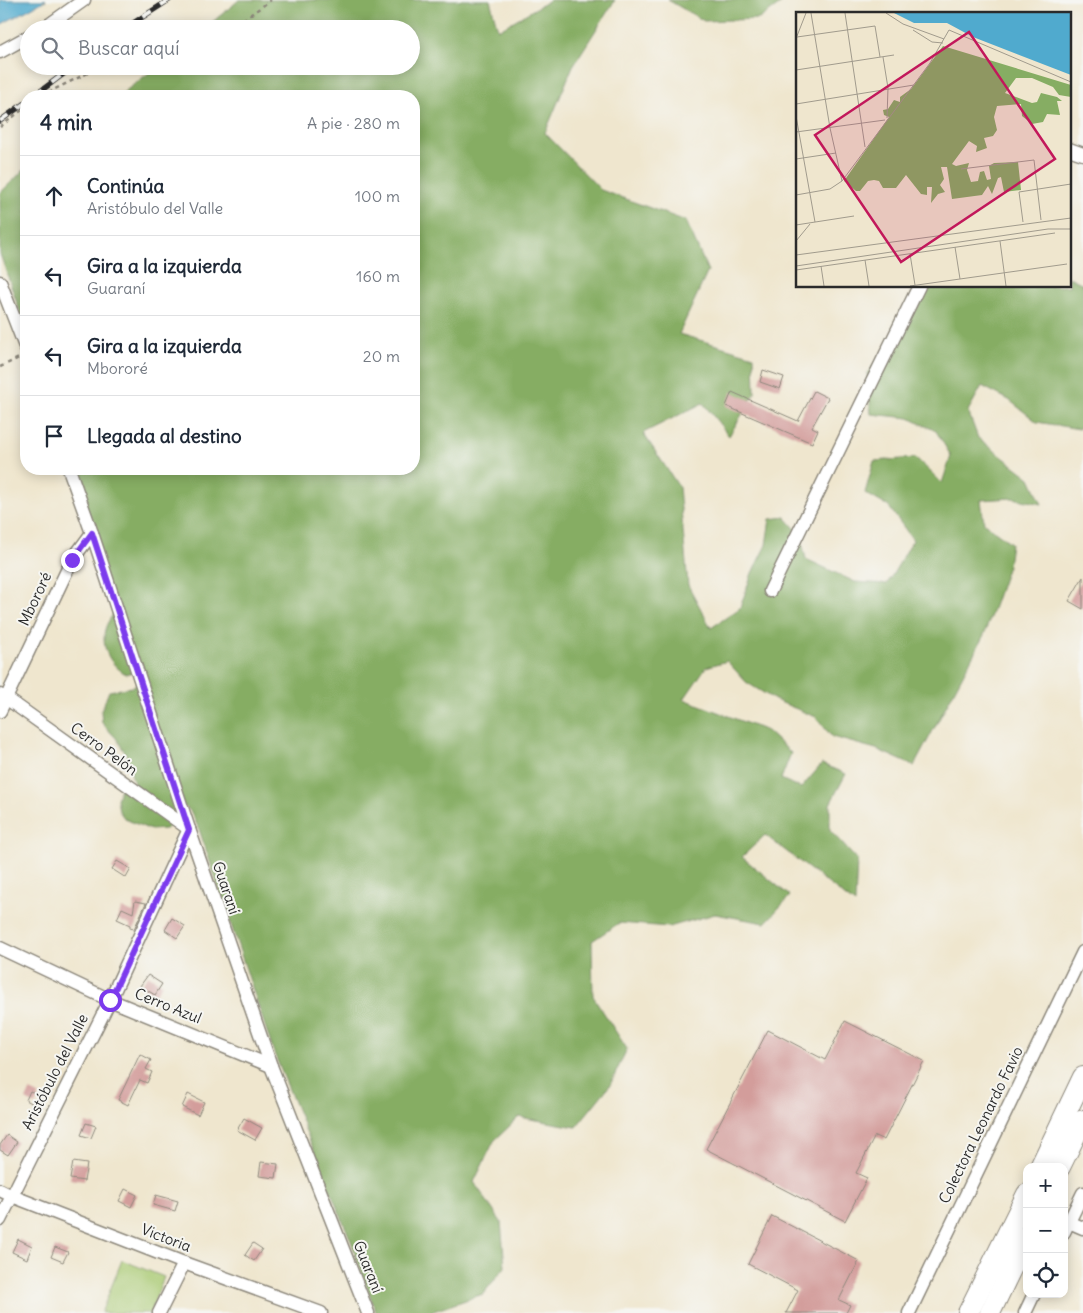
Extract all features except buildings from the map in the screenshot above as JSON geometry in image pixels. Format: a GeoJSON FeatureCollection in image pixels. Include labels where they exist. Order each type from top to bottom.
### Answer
{"type":"FeatureCollection","features":[{"type":"Feature","properties":{"kind":"highway"},"geometry":{"type":"LineString","coordinates":[[1042,1163],[1083,1077]]}},
{"type":"Feature","properties":{"kind":"highway"},"geometry":{"type":"LineString","coordinates":[[1062,1163],[1083,1120]]}},
{"type":"Feature","properties":{"kind":"highway"},"geometry":{"type":"LineString","coordinates":[[968,1313],[1023,1202]]}},
{"type":"Feature","properties":{"kind":"highway"},"geometry":{"type":"LineString","coordinates":[[990,1313],[1023,1244]]}},
{"type":"Feature","properties":{"kind":"street"},"geometry":{"type":"LineString","coordinates":[[56,20],[84,0]]}},
{"type":"Feature","properties":{"kind":"street"},"geometry":{"type":"LineString","coordinates":[[0,52],[20,41]]}},
{"type":"Feature","properties":{"kind":"street"},"geometry":{"type":"LineString","coordinates":[[1070,148],[1083,154]]}},
{"type":"Feature","properties":{"kind":"street"},"geometry":{"type":"LineString","coordinates":[[0,282],[20,334]]}},
{"type":"Feature","properties":{"kind":"street"},"geometry":{"type":"LineString","coordinates":[[770,591],[918,288]]}},
{"type":"Feature","properties":{"kind":"street","name":"Guaraní"},"geometry":{"type":"LineString","coordinates":[[71,475],[92,533],[189,830],[271,1066],[368,1313]]}},
{"type":"Feature","properties":{"kind":"street","name":"Mbororé"},"geometry":{"type":"LineString","coordinates":[[0,710],[3,697],[72,560],[92,533]]}},
{"type":"Feature","properties":{"kind":"street","name":"Cerro Pelón"},"geometry":{"type":"LineString","coordinates":[[3,697],[189,830]]}},
{"type":"Feature","properties":{"kind":"street","name":"Aristóbulo del Valle"},"geometry":{"type":"LineString","coordinates":[[0,1220],[110,1000],[189,830]]}},
{"type":"Feature","properties":{"kind":"street","name":"Cerro Azul"},"geometry":{"type":"LineString","coordinates":[[0,948],[110,1000],[271,1066]]}},
{"type":"Feature","properties":{"kind":"street","name":"Colectora Leonardo Favio"},"geometry":{"type":"LineString","coordinates":[[909,1313],[1083,952]]}},
{"type":"Feature","properties":{"kind":"street","name":"Victoria"},"geometry":{"type":"LineString","coordinates":[[0,1190],[321,1313]]}},
{"type":"Feature","properties":{"kind":"street"},"geometry":{"type":"LineString","coordinates":[[1068,1225],[1083,1193]]}},
{"type":"Feature","properties":{"kind":"street"},"geometry":{"type":"LineString","coordinates":[[1068,1227],[1083,1228]]}},
{"type":"Feature","properties":{"kind":"street"},"geometry":{"type":"LineString","coordinates":[[159,1313],[184,1262]]}},
{"type":"Feature","properties":{"kind":"street"},"geometry":{"type":"LineString","coordinates":[[1024,1313],[1032,1298]]}},
{"type":"Feature","properties":{"kind":"path"},"geometry":{"type":"LineString","coordinates":[[243,20],[271,0]]}},
{"type":"Feature","properties":{"kind":"path"},"geometry":{"type":"LineString","coordinates":[[53,90],[84,75]]}},
{"type":"Feature","properties":{"kind":"path"},"geometry":{"type":"LineString","coordinates":[[0,127],[20,112]]}},
{"type":"Feature","properties":{"kind":"path"},"geometry":{"type":"LineString","coordinates":[[0,367],[20,358]]}},
{"type":"Feature","properties":{"kind":"green space"},"geometry":{"type":"Polygon","coordinates":[[[239,0],[490,0],[498,30],[550,0],[615,0],[573,66],[545,133],[601,190],[686,221],[708,271],[679,334],[754,356],[755,393],[729,436],[703,403],[643,433],[679,487],[688,585],[711,628],[740,608],[752,573],[766,545],[770,519],[785,517],[800,534],[806,559],[855,582],[887,584],[913,540],[889,507],[865,493],[874,461],[916,458],[942,483],[951,456],[936,431],[909,418],[871,414],[867,373],[898,336],[922,301],[922,288],[1070,288],[1070,278],[1083,284],[1083,423],[1079,429],[1037,422],[1009,400],[982,386],[968,411],[978,438],[1030,478],[1042,504],[1013,498],[981,500],[984,523],[1011,543],[1008,566],[984,635],[914,766],[876,749],[832,737],[816,717],[775,700],[746,682],[727,661],[706,667],[684,699],[767,731],[791,753],[781,779],[801,788],[822,764],[846,774],[830,804],[830,830],[857,860],[855,904],[765,835],[742,857],[790,896],[765,923],[715,914],[669,927],[619,923],[592,941],[593,996],[627,1049],[610,1085],[576,1127],[519,1117],[494,1141],[474,1182],[501,1222],[505,1267],[483,1294],[428,1313],[376,1313],[351,1241],[274,1053],[199,829],[191,812],[185,806],[175,822],[165,829],[151,830],[125,819],[119,811],[117,799],[121,788],[134,784],[126,754],[116,738],[102,723],[101,711],[109,691],[132,687],[140,681],[135,671],[126,674],[115,666],[108,655],[104,643],[107,623],[114,612],[77,475],[420,475],[420,90],[127,90],[146,75],[420,75],[420,20],[215,20],[239,0]]]}},
{"type":"Feature","properties":{"kind":"green space"},"geometry":{"type":"Polygon","coordinates":[[[668,0],[786,0],[759,19],[704,21],[668,0]]]}},
{"type":"Feature","properties":{"kind":"green space"},"geometry":{"type":"Polygon","coordinates":[[[20,174],[20,312],[0,254],[0,193],[20,174]]]}},
{"type":"Feature","properties":{"kind":"green space"},"geometry":{"type":"Polygon","coordinates":[[[122,1260],[164,1277],[150,1313],[101,1313],[122,1260]]]}},
{"type":"Feature","properties":{"kind":"water"},"geometry":{"type":"Polygon","coordinates":[[[0,0],[46,0],[0,25],[0,0]]]}},
{"type":"Feature","properties":{"kind":"railway"},"geometry":{"type":"LineString","coordinates":[[138,20],[169,0]]}},
{"type":"Feature","properties":{"kind":"railway"},"geometry":{"type":"LineString","coordinates":[[42,90],[62,75]]}},
{"type":"Feature","properties":{"kind":"railway"},"geometry":{"type":"LineString","coordinates":[[0,121],[20,106]]}},
{"type":"Feature","properties":{"kind":"route"},"geometry":{"type":"LineString","coordinates":[[72,560],[92,533],[189,830],[110,1000]]}}]}
